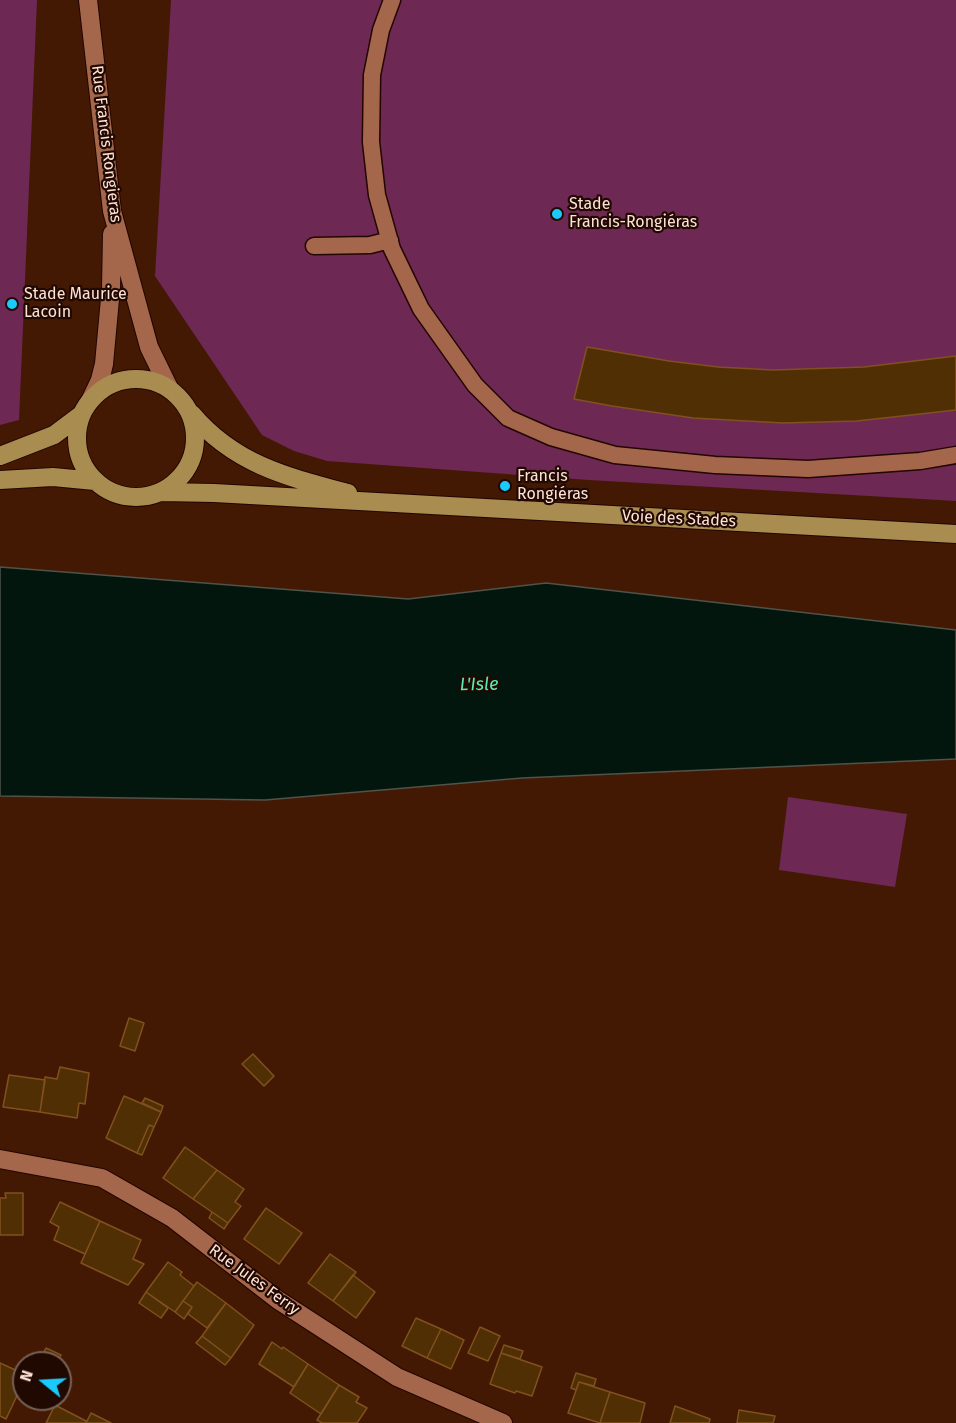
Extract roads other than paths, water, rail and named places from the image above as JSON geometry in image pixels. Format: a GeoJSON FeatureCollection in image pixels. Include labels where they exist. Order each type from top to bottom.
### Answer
{"type":"FeatureCollection","features":[{"type":"Feature","properties":{"kind":"main road"},"geometry":{"type":"LineString","coordinates":[[0,456],[54,435],[103,389],[118,381],[136,378],[153,380],[169,388],[182,399],[191,413],[196,430],[195,449],[189,466],[177,481],[162,492],[149,496],[135,498],[107,490],[95,481],[84,467],[78,450],[77,432],[86,407]]}},
{"type":"Feature","properties":{"kind":"main road","name":"Voie des Stades"},"geometry":{"type":"LineString","coordinates":[[191,413],[202,426],[230,450],[265,468],[322,486],[403,504]]}},
{"type":"Feature","properties":{"kind":"main road"},"geometry":{"type":"LineString","coordinates":[[0,480],[52,477],[95,481]]}},
{"type":"Feature","properties":{"kind":"main road","name":"Voie des Stades"},"geometry":{"type":"LineString","coordinates":[[162,492],[214,492],[956,534]]}},
{"type":"Feature","properties":{"kind":"street","name":"Rue Francis Rongieras"},"geometry":{"type":"LineString","coordinates":[[88,0],[112,211],[149,347],[169,388]]}},
{"type":"Feature","properties":{"kind":"street"},"geometry":{"type":"LineString","coordinates":[[86,407],[104,364],[111,288],[112,211]]}},
{"type":"Feature","properties":{"kind":"street","name":"Rue Jules Ferry"},"geometry":{"type":"LineString","coordinates":[[0,1159],[102,1178],[172,1218],[278,1300],[397,1377],[503,1423]]}},
{"type":"Feature","properties":{"kind":"lane"},"geometry":{"type":"LineString","coordinates":[[392,0],[381,30],[372,75],[371,142],[377,195],[392,249],[421,309],[475,385],[508,418],[551,437],[615,455],[727,466],[808,469],[920,461],[956,455]]}},
{"type":"Feature","properties":{"kind":"lane"},"geometry":{"type":"LineString","coordinates":[[314,246],[370,245],[390,240]]}},
{"type":"Feature","properties":{"kind":"water","name":"L'Isle"},"geometry":{"type":"Polygon","coordinates":[[[0,567],[408,599],[546,583],[956,630],[956,759],[522,778],[265,800],[0,796],[0,567]]]}},
{"type":"Feature","properties":{"kind":"place","name":"Stade Francis-Rongiéras"},"geometry":{"type":"Point","coordinates":[557,214]}},
{"type":"Feature","properties":{"kind":"place","name":"Stade Maurice Lacoin"},"geometry":{"type":"Point","coordinates":[12,304]}},
{"type":"Feature","properties":{"kind":"place","name":"Francis Rongiéras"},"geometry":{"type":"Point","coordinates":[505,486]}}]}
